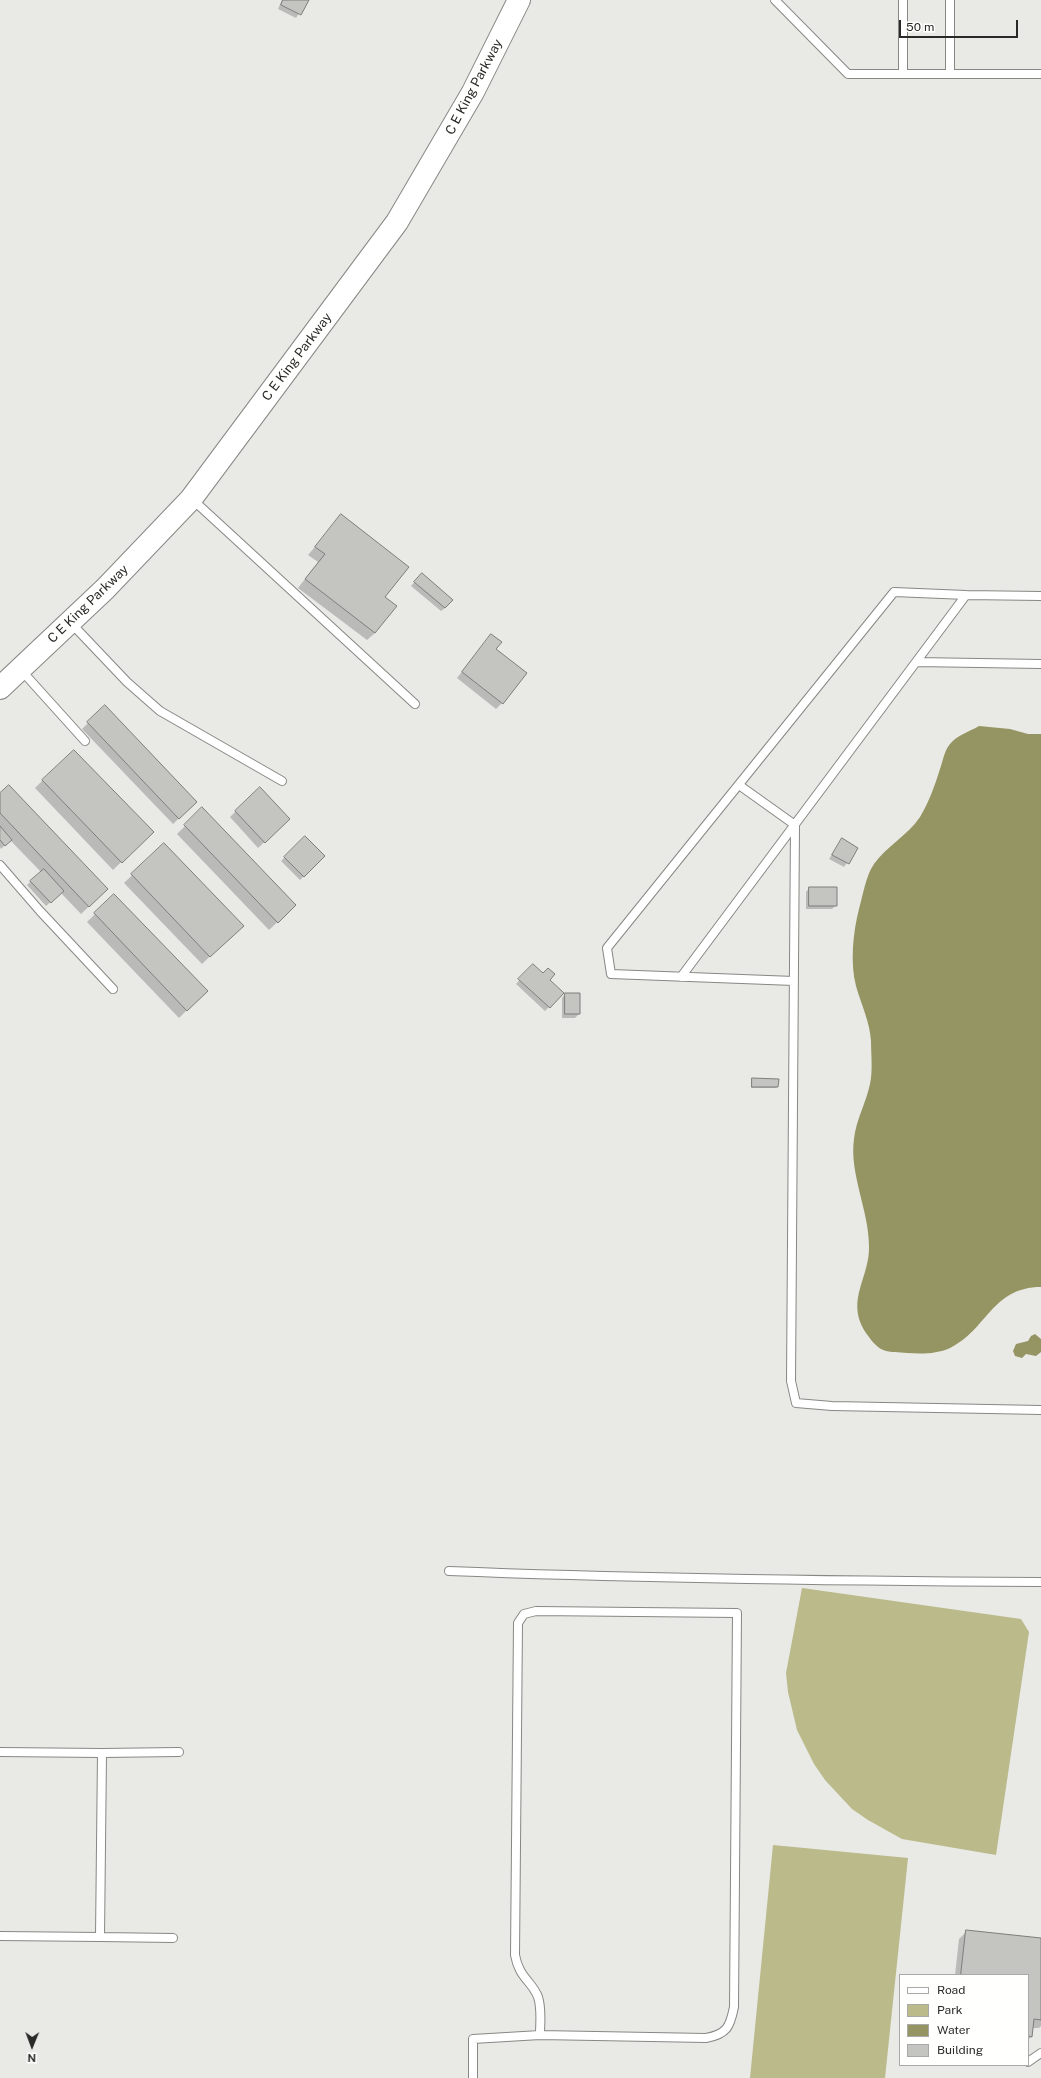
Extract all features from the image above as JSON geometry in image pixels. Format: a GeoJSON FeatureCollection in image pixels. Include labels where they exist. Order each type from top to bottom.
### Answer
{"type":"FeatureCollection","features":[{"type":"Feature","properties":{"kind":"main road","name":"C E King Parkway"},"geometry":{"type":"LineString","coordinates":[[0,688],[12,674],[105,589],[192,499],[397,222],[474,92],[520,0]]}},
{"type":"Feature","properties":{"kind":"lane"},"geometry":{"type":"LineString","coordinates":[[775,0],[848,74],[1041,74]]}},
{"type":"Feature","properties":{"kind":"lane"},"geometry":{"type":"LineString","coordinates":[[903,0],[903,74]]}},
{"type":"Feature","properties":{"kind":"lane"},"geometry":{"type":"LineString","coordinates":[[950,0],[950,74]]}},
{"type":"Feature","properties":{"kind":"lane"},"geometry":{"type":"LineString","coordinates":[[192,499],[415,704]]}},
{"type":"Feature","properties":{"kind":"lane"},"geometry":{"type":"LineString","coordinates":[[794,981],[611,974],[608,948],[894,592],[966,596],[1041,596]]}},
{"type":"Feature","properties":{"kind":"lane"},"geometry":{"type":"LineString","coordinates":[[680,977],[966,596]]}},
{"type":"Feature","properties":{"kind":"lane"},"geometry":{"type":"LineString","coordinates":[[70,622],[127,682],[160,711],[282,781]]}},
{"type":"Feature","properties":{"kind":"lane"},"geometry":{"type":"LineString","coordinates":[[917,662],[1041,664]]}},
{"type":"Feature","properties":{"kind":"lane"},"geometry":{"type":"LineString","coordinates":[[12,674],[85,741]]}},
{"type":"Feature","properties":{"kind":"lane"},"geometry":{"type":"LineString","coordinates":[[739,785],[795,825]]}},
{"type":"Feature","properties":{"kind":"lane"},"geometry":{"type":"LineString","coordinates":[[795,825],[791,1381],[796,1403],[832,1406],[1041,1410]]}},
{"type":"Feature","properties":{"kind":"lane"},"geometry":{"type":"LineString","coordinates":[[0,865],[40,911],[113,989]]}},
{"type":"Feature","properties":{"kind":"lane"},"geometry":{"type":"LineString","coordinates":[[449,1571],[617,1578],[798,1581],[1041,1582]]}},
{"type":"Feature","properties":{"kind":"lane"},"geometry":{"type":"LineString","coordinates":[[473,2078],[473,2038],[540,2035],[706,2038],[718,2036],[726,2030],[732,2020],[734,2007],[737,1613],[536,1611],[524,1614],[518,1623],[515,1955],[517,1967],[537,1995],[541,2008],[540,2035]]}},
{"type":"Feature","properties":{"kind":"lane"},"geometry":{"type":"LineString","coordinates":[[0,1752],[179,1752]]}},
{"type":"Feature","properties":{"kind":"lane"},"geometry":{"type":"LineString","coordinates":[[100,1937],[102,1753]]}},
{"type":"Feature","properties":{"kind":"lane"},"geometry":{"type":"LineString","coordinates":[[0,1936],[172,1938]]}},
{"type":"Feature","properties":{"kind":"lane"},"geometry":{"type":"LineString","coordinates":[[1029,2061],[1041,2052]]}},
{"type":"Feature","properties":{"kind":"green space"},"geometry":{"type":"Polygon","coordinates":[[[802,1588],[1021,1619],[1029,1632],[996,1855],[902,1839],[868,1820],[852,1809],[825,1780],[814,1764],[797,1730],[788,1692],[786,1673],[802,1588]]]}},
{"type":"Feature","properties":{"kind":"green space"},"geometry":{"type":"Polygon","coordinates":[[[773,1845],[908,1858],[885,2078],[750,2078],[773,1845]]]}},
{"type":"Feature","properties":{"kind":"water"},"geometry":{"type":"Polygon","coordinates":[[[979,726],[1010,729],[1028,734],[1041,734],[1041,1287],[1025,1289],[1011,1294],[1000,1302],[963,1340],[950,1348],[929,1353],[890,1352],[879,1348],[864,1330],[859,1319],[857,1308],[860,1288],[866,1268],[869,1246],[866,1219],[854,1165],[853,1152],[855,1132],[870,1084],[872,1063],[869,1027],[854,977],[853,948],[855,928],[865,885],[874,864],[910,829],[920,817],[932,793],[945,753],[950,744],[960,736],[979,726]]]}},
{"type":"Feature","properties":{"kind":"water"},"geometry":{"type":"Polygon","coordinates":[[[1035,1334],[1041,1339],[1041,1352],[1036,1356],[1026,1354],[1022,1358],[1015,1356],[1013,1351],[1016,1344],[1028,1341],[1031,1336],[1035,1334]]]}},
{"type":"Feature","properties":{"kind":"building"},"geometry":{"type":"Polygon","coordinates":[[[283,0],[309,0],[301,15],[281,5],[283,0]]]}},
{"type":"Feature","properties":{"kind":"building"},"geometry":{"type":"Polygon","coordinates":[[[341,514],[409,567],[385,597],[397,606],[375,633],[305,579],[325,554],[315,547],[341,514]]]}},
{"type":"Feature","properties":{"kind":"building"},"geometry":{"type":"Polygon","coordinates":[[[422,573],[453,600],[445,608],[414,582],[422,573]]]}},
{"type":"Feature","properties":{"kind":"building"},"geometry":{"type":"Polygon","coordinates":[[[491,634],[502,642],[496,649],[527,673],[503,704],[462,672],[491,634]]]}},
{"type":"Feature","properties":{"kind":"building"},"geometry":{"type":"Polygon","coordinates":[[[105,705],[197,802],[179,819],[87,722],[105,705]]]}},
{"type":"Feature","properties":{"kind":"building"},"geometry":{"type":"Polygon","coordinates":[[[74,750],[154,832],[122,863],[42,780],[74,750]]]}},
{"type":"Feature","properties":{"kind":"building"},"geometry":{"type":"Polygon","coordinates":[[[9,785],[108,889],[89,907],[0,813],[0,793],[9,785]]]}},
{"type":"Feature","properties":{"kind":"building"},"geometry":{"type":"Polygon","coordinates":[[[260,787],[290,819],[265,843],[235,811],[260,787]]]}},
{"type":"Feature","properties":{"kind":"building"},"geometry":{"type":"Polygon","coordinates":[[[202,807],[296,905],[278,923],[184,825],[202,807]]]}},
{"type":"Feature","properties":{"kind":"building"},"geometry":{"type":"Polygon","coordinates":[[[0,826],[12,840],[5,846],[0,840],[0,826]]]}},
{"type":"Feature","properties":{"kind":"building"},"geometry":{"type":"Polygon","coordinates":[[[305,836],[325,856],[304,877],[284,857],[305,836]]]}},
{"type":"Feature","properties":{"kind":"building"},"geometry":{"type":"Polygon","coordinates":[[[842,838],[858,848],[849,864],[832,855],[842,838]]]}},
{"type":"Feature","properties":{"kind":"building"},"geometry":{"type":"Polygon","coordinates":[[[164,843],[244,926],[210,957],[131,874],[164,843]]]}},
{"type":"Feature","properties":{"kind":"building"},"geometry":{"type":"Polygon","coordinates":[[[44,869],[64,891],[51,903],[30,881],[44,869]]]}},
{"type":"Feature","properties":{"kind":"building"},"geometry":{"type":"Polygon","coordinates":[[[809,887],[837,887],[837,906],[809,906],[809,887]]]}},
{"type":"Feature","properties":{"kind":"building"},"geometry":{"type":"Polygon","coordinates":[[[114,894],[208,991],[187,1011],[94,913],[114,894]]]}},
{"type":"Feature","properties":{"kind":"building"},"geometry":{"type":"Polygon","coordinates":[[[533,964],[543,973],[548,968],[555,974],[550,980],[564,993],[550,1008],[518,979],[533,964]]]}},
{"type":"Feature","properties":{"kind":"building"},"geometry":{"type":"Polygon","coordinates":[[[565,993],[580,993],[580,1014],[565,1014],[565,993]]]}},
{"type":"Feature","properties":{"kind":"building"},"geometry":{"type":"Polygon","coordinates":[[[752,1078],[779,1079],[778,1087],[752,1087],[752,1078]]]}},
{"type":"Feature","properties":{"kind":"building"},"geometry":{"type":"Polygon","coordinates":[[[966,1930],[1041,1938],[1041,2020],[1034,2019],[1032,2037],[1029,2036],[1029,1974],[961,1974],[966,1930]]]}}]}
